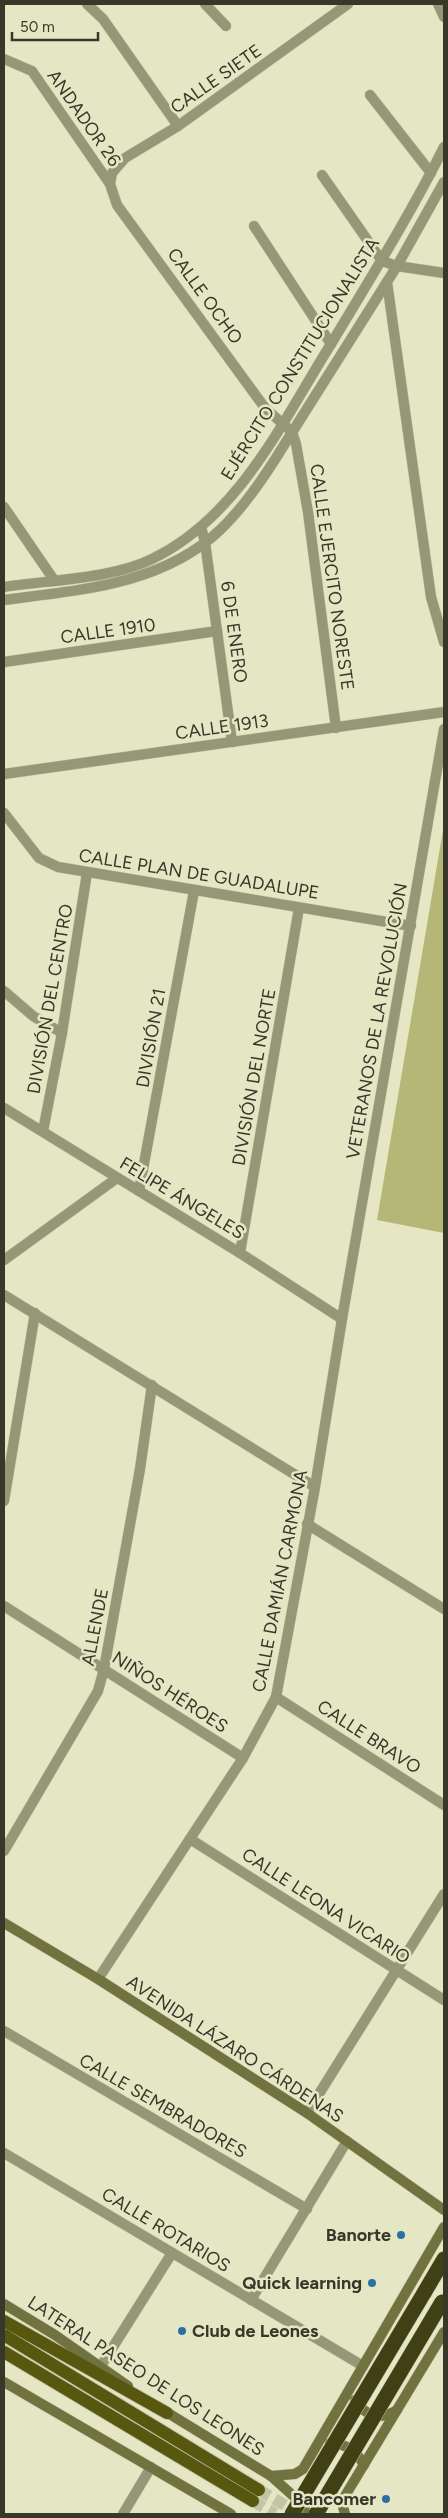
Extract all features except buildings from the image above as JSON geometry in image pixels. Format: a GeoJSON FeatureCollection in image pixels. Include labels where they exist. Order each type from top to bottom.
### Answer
{"type":"FeatureCollection","features":[{"type":"Feature","properties":{"kind":"highway"},"geometry":{"type":"LineString","coordinates":[[292,2514],[444,2259]]}},
{"type":"Feature","properties":{"kind":"highway"},"geometry":{"type":"LineString","coordinates":[[316,2514],[443,2300]]}},
{"type":"Feature","properties":{"kind":"main road"},"geometry":{"type":"LineString","coordinates":[[4,2321],[167,2413]]}},
{"type":"Feature","properties":{"kind":"main road"},"geometry":{"type":"LineString","coordinates":[[4,2335],[256,2496],[4,2352]]}},
{"type":"Feature","properties":{"kind":"street"},"geometry":{"type":"LineString","coordinates":[[87,4],[102,19],[178,126]]}},
{"type":"Feature","properties":{"kind":"street"},"geometry":{"type":"LineString","coordinates":[[205,4],[226,26]]}},
{"type":"Feature","properties":{"kind":"street","name":"CALLE SIETE"},"geometry":{"type":"LineString","coordinates":[[110,184],[112,173],[125,158],[178,126],[348,4]]}},
{"type":"Feature","properties":{"kind":"street","name":"ANDADOR 26"},"geometry":{"type":"LineString","coordinates":[[4,59],[32,71],[110,184]]}},
{"type":"Feature","properties":{"kind":"street"},"geometry":{"type":"LineString","coordinates":[[370,95],[431,173]]}},
{"type":"Feature","properties":{"kind":"street","name":"EJÉRCITO CONSTITUCIONALISTA"},"geometry":{"type":"LineString","coordinates":[[4,587],[138,566],[154,558],[201,526],[234,495],[260,459],[382,261],[444,147]]}},
{"type":"Feature","properties":{"kind":"street"},"geometry":{"type":"LineString","coordinates":[[322,175],[382,261],[397,266],[444,272]]}},
{"type":"Feature","properties":{"kind":"street","name":"EJÉRCITO CONSTITUCIONALISTA"},"geometry":{"type":"LineString","coordinates":[[4,600],[123,582],[171,564],[205,542],[225,525],[257,488],[397,266],[444,182]]}},
{"type":"Feature","properties":{"kind":"street","name":"CALLE OCHO"},"geometry":{"type":"LineString","coordinates":[[110,184],[117,204],[265,408],[292,432]]}},
{"type":"Feature","properties":{"kind":"street"},"geometry":{"type":"LineString","coordinates":[[254,226],[331,344]]}},
{"type":"Feature","properties":{"kind":"street"},"geometry":{"type":"LineString","coordinates":[[387,282],[432,597],[444,642]]}},
{"type":"Feature","properties":{"kind":"street","name":"CALLE EJERCITO NORESTE"},"geometry":{"type":"LineString","coordinates":[[292,432],[300,461],[308,512],[336,728]]}},
{"type":"Feature","properties":{"kind":"street"},"geometry":{"type":"LineString","coordinates":[[4,506],[54,580]]}},
{"type":"Feature","properties":{"kind":"street","name":"6 DE ENERO"},"geometry":{"type":"LineString","coordinates":[[201,526],[205,542],[232,742]]}},
{"type":"Feature","properties":{"kind":"street","name":"CALLE 1910"},"geometry":{"type":"LineString","coordinates":[[4,662],[217,631]]}},
{"type":"Feature","properties":{"kind":"street","name":"CALLE 1913"},"geometry":{"type":"LineString","coordinates":[[4,774],[444,712]]}},
{"type":"Feature","properties":{"kind":"street","name":"VETERANOS DE LA REVOLUCIÓN"},"geometry":{"type":"LineString","coordinates":[[342,1318],[444,730]]}},
{"type":"Feature","properties":{"kind":"street","name":"CALLE PLAN DE GUADALUPE"},"geometry":{"type":"LineString","coordinates":[[4,813],[40,858],[58,867],[411,926]]}},
{"type":"Feature","properties":{"kind":"street","name":"DIVISIÓN DEL CENTRO"},"geometry":{"type":"LineString","coordinates":[[43,1131],[62,1034],[87,873]]}},
{"type":"Feature","properties":{"kind":"street","name":"DIVISIÓN 21"},"geometry":{"type":"LineString","coordinates":[[139,1191],[194,891]]}},
{"type":"Feature","properties":{"kind":"street","name":"DIVISIÓN DEL NORTE"},"geometry":{"type":"LineString","coordinates":[[240,1253],[298,908]]}},
{"type":"Feature","properties":{"kind":"street"},"geometry":{"type":"LineString","coordinates":[[4,991],[33,1016],[62,1034]]}},
{"type":"Feature","properties":{"kind":"street","name":"FELIPE ÁNGELES"},"geometry":{"type":"LineString","coordinates":[[4,1108],[342,1318]]}},
{"type":"Feature","properties":{"kind":"street"},"geometry":{"type":"LineString","coordinates":[[4,1260],[117,1178]]}},
{"type":"Feature","properties":{"kind":"street"},"geometry":{"type":"LineString","coordinates":[[4,1295],[315,1487]]}},
{"type":"Feature","properties":{"kind":"street"},"geometry":{"type":"LineString","coordinates":[[4,1501],[35,1313]]}},
{"type":"Feature","properties":{"kind":"street","name":"CALLE DAMIÁN CARMONA"},"geometry":{"type":"LineString","coordinates":[[98,1980],[243,1758],[276,1697],[315,1487],[342,1318]]}},
{"type":"Feature","properties":{"kind":"street","name":"ALLENDE"},"geometry":{"type":"LineString","coordinates":[[4,1851],[98,1691],[104,1669],[140,1469],[152,1385]]}},
{"type":"Feature","properties":{"kind":"street"},"geometry":{"type":"LineString","coordinates":[[307,1524],[444,1609]]}},
{"type":"Feature","properties":{"kind":"street","name":"NIÑOS HÉROES"},"geometry":{"type":"LineString","coordinates":[[4,1606],[243,1758]]}},
{"type":"Feature","properties":{"kind":"street","name":"CALLE BRAVO"},"geometry":{"type":"LineString","coordinates":[[276,1697],[444,1804]]}},
{"type":"Feature","properties":{"kind":"street","name":"CALLE LEONA VICARIO"},"geometry":{"type":"LineString","coordinates":[[190,1838],[444,2000]]}},
{"type":"Feature","properties":{"kind":"street"},"geometry":{"type":"LineString","coordinates":[[307,2113],[444,1894]]}},
{"type":"Feature","properties":{"kind":"street","name":"AVENIDA LÁZARO CÁRDENAS"},"geometry":{"type":"LineString","coordinates":[[4,1922],[307,2113],[444,2210]]}},
{"type":"Feature","properties":{"kind":"street","name":"CALLE SEMBRADORES"},"geometry":{"type":"LineString","coordinates":[[4,2031],[307,2210]]}},
{"type":"Feature","properties":{"kind":"street"},"geometry":{"type":"LineString","coordinates":[[251,2300],[347,2141]]}},
{"type":"Feature","properties":{"kind":"street","name":"CALLE ROTARIOS"},"geometry":{"type":"LineString","coordinates":[[4,2153],[363,2366]]}},
{"type":"Feature","properties":{"kind":"street"},"geometry":{"type":"LineString","coordinates":[[270,2476],[295,2474],[303,2469],[444,2227]]}},
{"type":"Feature","properties":{"kind":"street"},"geometry":{"type":"LineString","coordinates":[[101,2366],[172,2252]]}},
{"type":"Feature","properties":{"kind":"street","name":"LATERAL PASEO DE LOS LEONES"},"geometry":{"type":"LineString","coordinates":[[4,2304],[101,2366],[167,2413],[270,2476],[299,2502],[308,2514]]}},
{"type":"Feature","properties":{"kind":"street"},"geometry":{"type":"LineString","coordinates":[[345,2514],[342,2503],[444,2332]]}},
{"type":"Feature","properties":{"kind":"street"},"geometry":{"type":"LineString","coordinates":[[4,2382],[231,2514]]}},
{"type":"Feature","properties":{"kind":"street"},"geometry":{"type":"LineString","coordinates":[[353,2382],[353,2397],[360,2408],[372,2416],[386,2417],[398,2409]]}},
{"type":"Feature","properties":{"kind":"street"},"geometry":{"type":"LineString","coordinates":[[316,2446],[327,2443],[348,2447],[358,2455],[364,2465]]}},
{"type":"Feature","properties":{"kind":"street"},"geometry":{"type":"LineString","coordinates":[[123,2514],[151,2467]]}},
{"type":"Feature","properties":{"kind":"green space"},"geometry":{"type":"Polygon","coordinates":[[[444,824],[444,1233],[377,1220],[444,824]]]}},
{"type":"Feature","properties":{"kind":"tunnel"},"geometry":{"type":"LineString","coordinates":[[259,2490],[300,2514]]}},
{"type":"Feature","properties":{"kind":"tunnel"},"geometry":{"type":"LineString","coordinates":[[253,2501],[275,2514]]}},
{"type":"Feature","properties":{"kind":"place","name":"Banorte"},"geometry":{"type":"Point","coordinates":[401,2235]}},
{"type":"Feature","properties":{"kind":"place","name":"Quick learning"},"geometry":{"type":"Point","coordinates":[372,2283]}},
{"type":"Feature","properties":{"kind":"place","name":"Club de Leones"},"geometry":{"type":"Point","coordinates":[182,2331]}},
{"type":"Feature","properties":{"kind":"place","name":"Bancomer"},"geometry":{"type":"Point","coordinates":[386,2499]}}]}
